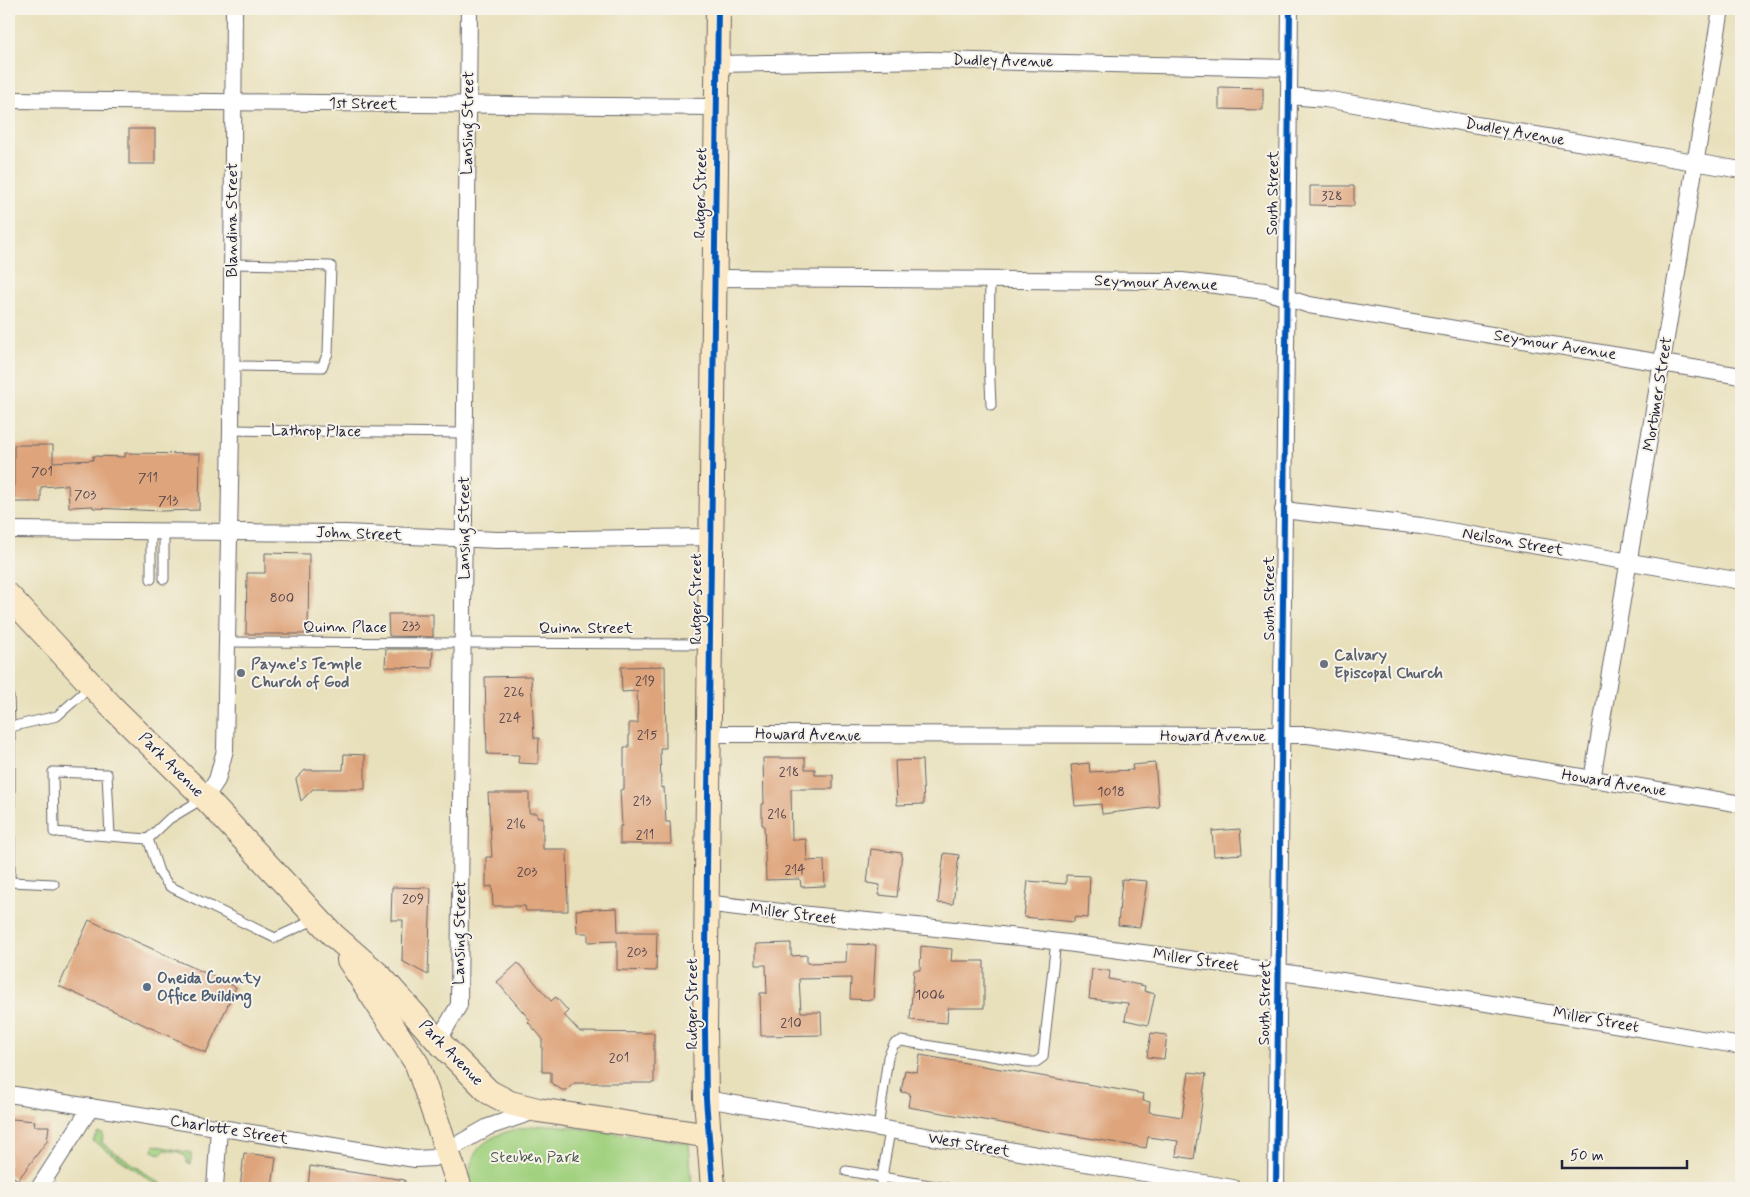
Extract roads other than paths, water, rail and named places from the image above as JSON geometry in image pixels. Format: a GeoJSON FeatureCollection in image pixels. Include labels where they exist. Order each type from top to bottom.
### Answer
{"type":"FeatureCollection","features":[{"type":"Feature","properties":{"kind":"street","name":"Blandina Street"},"geometry":{"type":"LineString","coordinates":[[231,430],[234,9]]}},
{"type":"Feature","properties":{"kind":"street","name":"Lansing Street"},"geometry":{"type":"LineString","coordinates":[[438,1042],[459,1005],[469,9]]}},
{"type":"Feature","properties":{"kind":"street","name":"Rutger Street"},"geometry":{"type":"LineString","coordinates":[[713,1188],[706,1098],[706,903],[718,9]]}},
{"type":"Feature","properties":{"kind":"street","name":"South Street"},"geometry":{"type":"LineString","coordinates":[[1276,1188],[1285,298],[1290,9]]}},
{"type":"Feature","properties":{"kind":"street","name":"Mortimer Street"},"geometry":{"type":"LineString","coordinates":[[1592,780],[1722,9]]}},
{"type":"Feature","properties":{"kind":"street","name":"Dudley Avenue"},"geometry":{"type":"LineString","coordinates":[[717,64],[929,60],[1289,68]]}},
{"type":"Feature","properties":{"kind":"street","name":"Dudley Avenue"},"geometry":{"type":"LineString","coordinates":[[1289,96],[1325,99],[1741,170]]}},
{"type":"Feature","properties":{"kind":"street","name":"1st Street"},"geometry":{"type":"LineString","coordinates":[[9,100],[716,107]]}},
{"type":"Feature","properties":{"kind":"street","name":"Seymour Avenue"},"geometry":{"type":"LineString","coordinates":[[713,278],[1182,280],[1265,291],[1309,305],[1741,376]]}},
{"type":"Feature","properties":{"kind":"street"},"geometry":{"type":"LineString","coordinates":[[205,798],[217,780],[225,750],[231,430]]}},
{"type":"Feature","properties":{"kind":"street","name":"Neilson Street"},"geometry":{"type":"LineString","coordinates":[[1283,510],[1421,526],[1741,581]]}},
{"type":"Feature","properties":{"kind":"street","name":"John Street"},"geometry":{"type":"LineString","coordinates":[[9,530],[345,532],[497,540],[710,537]]}},
{"type":"Feature","properties":{"kind":"street","name":"Park Avenue"},"geometry":{"type":"LineString","coordinates":[[9,596],[92,684],[205,798],[325,927],[380,976],[438,1042],[489,1092],[510,1103],[538,1110]]}},
{"type":"Feature","properties":{"kind":"street","name":"Howard Avenue"},"geometry":{"type":"LineString","coordinates":[[709,734],[1308,735],[1444,754],[1741,804]]}},
{"type":"Feature","properties":{"kind":"street","name":"Miller Street"},"geometry":{"type":"LineString","coordinates":[[706,903],[805,916],[1056,941],[1279,971],[1573,1016],[1741,1046]]}},
{"type":"Feature","properties":{"kind":"street","name":"Park Avenue"},"geometry":{"type":"LineString","coordinates":[[325,927],[417,1064],[448,1152]]}},
{"type":"Feature","properties":{"kind":"street","name":"Charlotte Street"},"geometry":{"type":"LineString","coordinates":[[9,1094],[415,1159],[434,1158],[448,1152]]}},
{"type":"Feature","properties":{"kind":"street","name":"West Street"},"geometry":{"type":"LineString","coordinates":[[706,1098],[884,1130],[1233,1188]]}},
{"type":"Feature","properties":{"kind":"street"},"geometry":{"type":"LineString","coordinates":[[39,1188],[91,1107]]}},
{"type":"Feature","properties":{"kind":"street"},"geometry":{"type":"LineString","coordinates":[[460,1188],[448,1152],[488,1128],[538,1110],[710,1136]]}},
{"type":"Feature","properties":{"kind":"street"},"geometry":{"type":"LineString","coordinates":[[215,1188],[219,1128]]}},
{"type":"Feature","properties":{"kind":"lane"},"geometry":{"type":"LineString","coordinates":[[232,264],[331,266],[328,353],[322,367],[232,366]]}},
{"type":"Feature","properties":{"kind":"lane"},"geometry":{"type":"LineString","coordinates":[[990,280],[989,359],[991,405]]}},
{"type":"Feature","properties":{"kind":"lane","name":"Lathrop Place"},"geometry":{"type":"LineString","coordinates":[[231,430],[464,433]]}},
{"type":"Feature","properties":{"kind":"lane"},"geometry":{"type":"LineString","coordinates":[[151,579],[157,531]]}},
{"type":"Feature","properties":{"kind":"lane"},"geometry":{"type":"LineString","coordinates":[[157,531],[164,579]]}},
{"type":"Feature","properties":{"kind":"lane","name":"Quinn Place"},"geometry":{"type":"LineString","coordinates":[[228,642],[463,643]]}},
{"type":"Feature","properties":{"kind":"lane","name":"Quinn Street"},"geometry":{"type":"LineString","coordinates":[[463,643],[710,644]]}},
{"type":"Feature","properties":{"kind":"lane"},"geometry":{"type":"LineString","coordinates":[[10,728],[57,716],[92,684]]}},
{"type":"Feature","properties":{"kind":"lane"},"geometry":{"type":"LineString","coordinates":[[9,697],[10,882],[54,884]]}},
{"type":"Feature","properties":{"kind":"lane"},"geometry":{"type":"LineString","coordinates":[[110,836],[107,774],[53,772],[54,832],[148,839],[169,819],[205,798]]}},
{"type":"Feature","properties":{"kind":"lane"},"geometry":{"type":"LineString","coordinates":[[148,839],[159,872],[169,886],[275,938],[325,927]]}},
{"type":"Feature","properties":{"kind":"lane"},"geometry":{"type":"LineString","coordinates":[[880,1188],[888,1057],[894,1044],[901,1041],[1036,1062],[1043,1057],[1056,941]]}},
{"type":"Feature","properties":{"kind":"lane"},"geometry":{"type":"LineString","coordinates":[[846,1171],[947,1188]]}},
{"type":"Feature","properties":{"kind":"place","name":"Calvary Episcopal Church"},"geometry":{"type":"Point","coordinates":[1324,664]}},
{"type":"Feature","properties":{"kind":"place","name":"Payne's Temple Church of God"},"geometry":{"type":"Point","coordinates":[241,673]}},
{"type":"Feature","properties":{"kind":"place","name":"Oneida County Office Building"},"geometry":{"type":"Point","coordinates":[147,987]}},
{"type":"Feature","properties":{"kind":"park label","name":"Steuben Park"},"geometry":{"type":"Point","coordinates":[535,1157]}}]}
